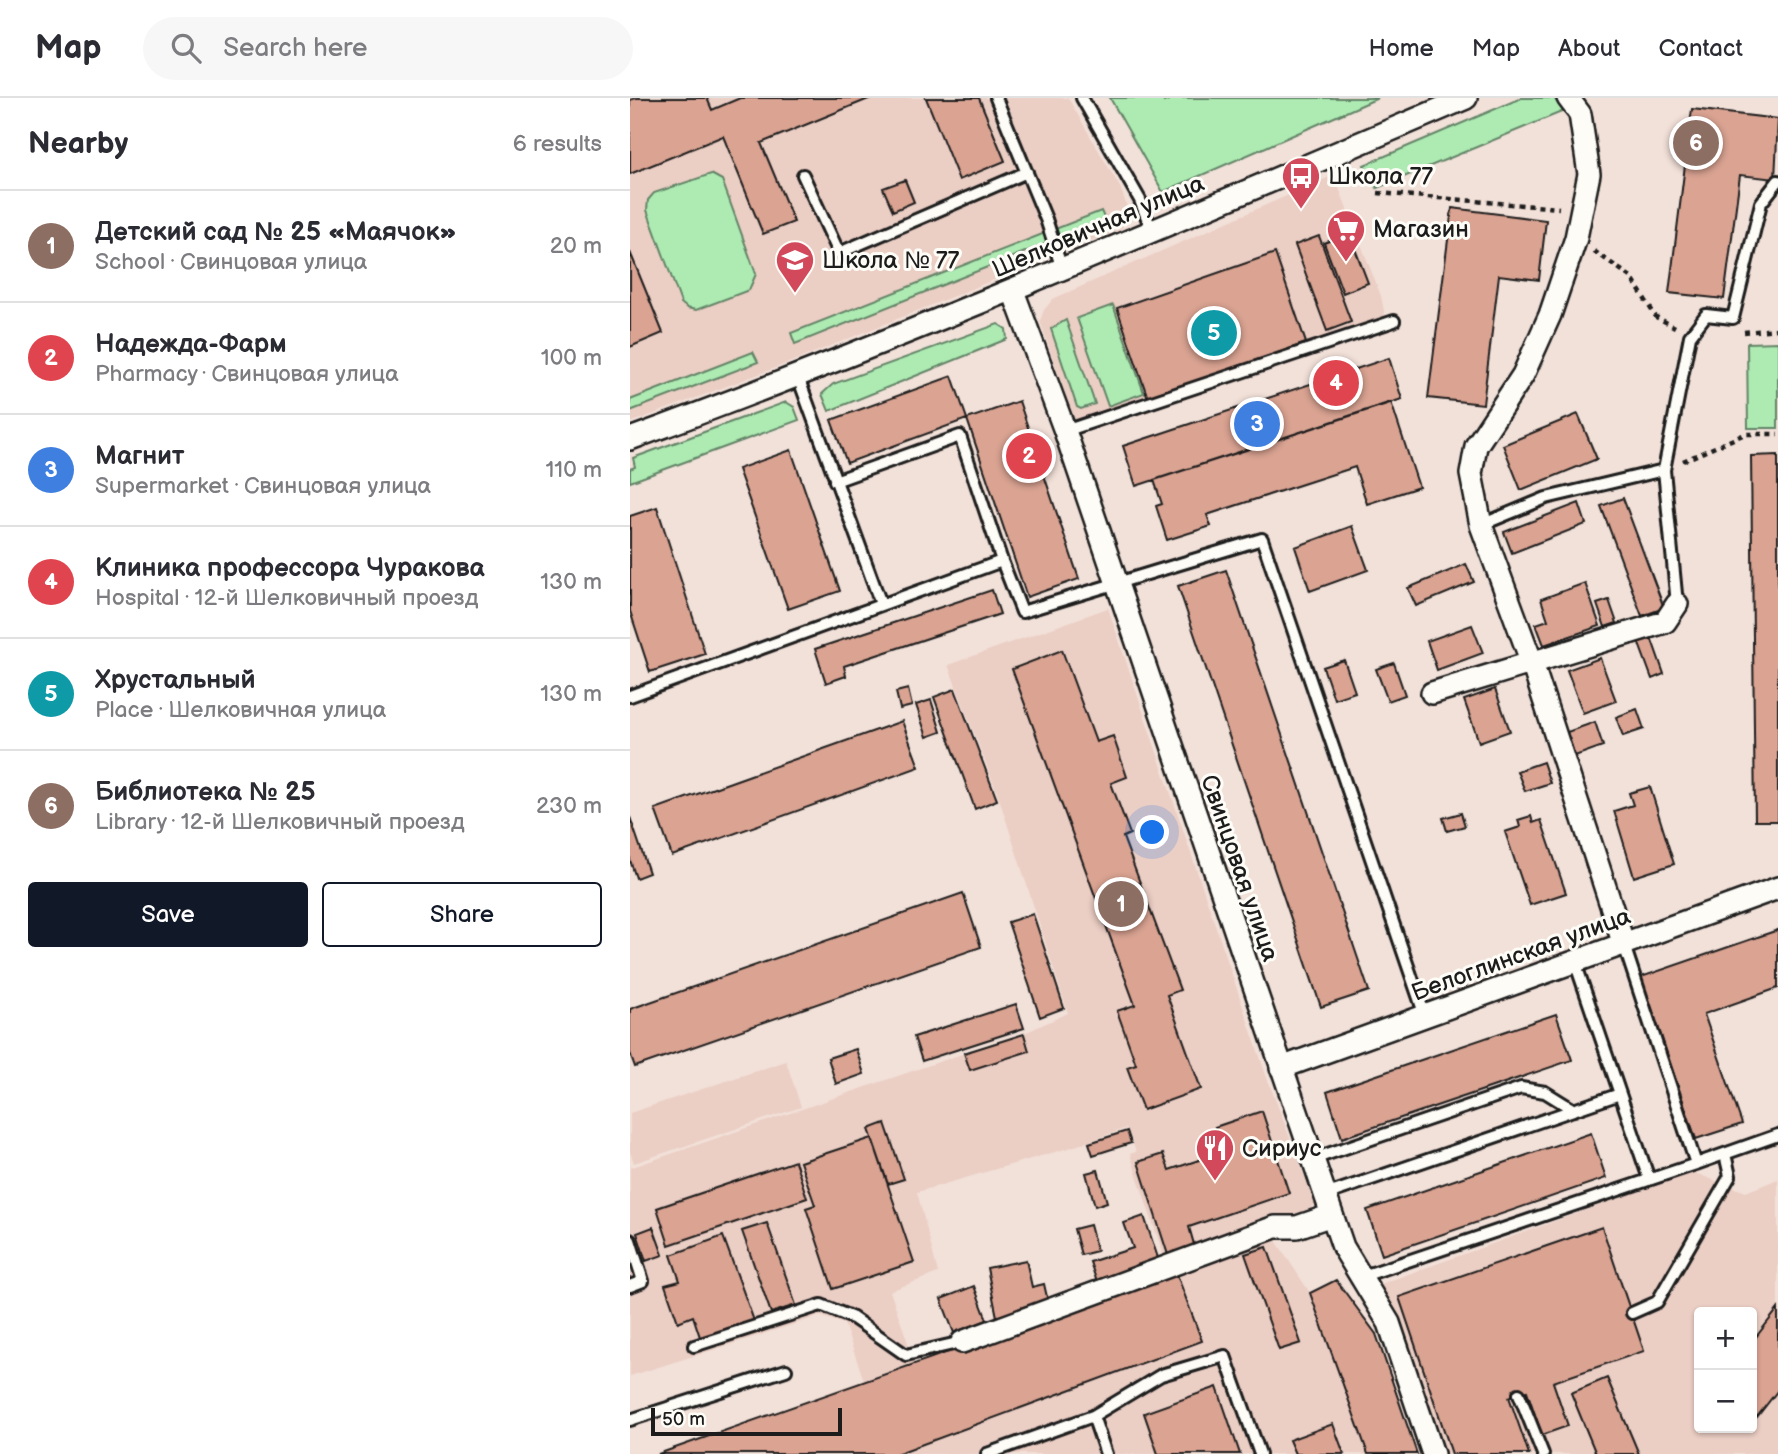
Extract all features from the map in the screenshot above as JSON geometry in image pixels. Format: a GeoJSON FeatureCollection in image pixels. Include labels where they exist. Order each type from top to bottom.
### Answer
{"type":"FeatureCollection","features":[{"type":"Feature","properties":{"kind":"street","name":"Шелковичная улица"},"geometry":{"type":"LineString","coordinates":[[630,439],[798,377],[1013,291],[1466,98]]}},
{"type":"Feature","properties":{"kind":"street"},"geometry":{"type":"LineString","coordinates":[[1568,98],[1580,114],[1590,174],[1576,238],[1550,314],[1523,375],[1476,446],[1471,474],[1481,525],[1532,663],[1624,945]]}},
{"type":"Feature","properties":{"kind":"street","name":"Свинцовая улица"},"geometry":{"type":"LineString","coordinates":[[1013,291],[1065,431],[1343,1247],[1359,1278],[1389,1324],[1433,1454]]}},
{"type":"Feature","properties":{"kind":"street"},"geometry":{"type":"LineString","coordinates":[[1432,693],[1665,622],[1677,604]]}},
{"type":"Feature","properties":{"kind":"street","name":"Белоглинская улица"},"geometry":{"type":"LineString","coordinates":[[1281,1068],[1778,888]]}},
{"type":"Feature","properties":{"kind":"street"},"geometry":{"type":"LineString","coordinates":[[962,1342],[1275,1227],[1297,1227],[1332,1215]]}},
{"type":"Feature","properties":{"kind":"lane"},"geometry":{"type":"LineString","coordinates":[[996,98],[1027,172],[1062,270]]}},
{"type":"Feature","properties":{"kind":"lane"},"geometry":{"type":"LineString","coordinates":[[1082,98],[1140,200],[1152,231]]}},
{"type":"Feature","properties":{"kind":"lane"},"geometry":{"type":"LineString","coordinates":[[803,176],[839,253],[1027,172]]}},
{"type":"Feature","properties":{"kind":"lane"},"geometry":{"type":"LineString","coordinates":[[1677,604],[1664,470],[1690,336],[1706,315],[1733,318],[1761,203],[1778,181]]}},
{"type":"Feature","properties":{"kind":"lane"},"geometry":{"type":"LineString","coordinates":[[1065,431],[1394,321]]}},
{"type":"Feature","properties":{"kind":"lane"},"geometry":{"type":"LineString","coordinates":[[798,377],[881,604]]}},
{"type":"Feature","properties":{"kind":"lane"},"geometry":{"type":"LineString","coordinates":[[835,481],[960,436],[1022,612],[1262,538],[1425,1016]]}},
{"type":"Feature","properties":{"kind":"lane"},"geometry":{"type":"LineString","coordinates":[[1481,525],[1546,498],[1664,470]]}},
{"type":"Feature","properties":{"kind":"lane"},"geometry":{"type":"LineString","coordinates":[[630,696],[1002,561]]}},
{"type":"Feature","properties":{"kind":"lane"},"geometry":{"type":"LineString","coordinates":[[1624,945],[1696,1164]]}},
{"type":"Feature","properties":{"kind":"lane"},"geometry":{"type":"LineString","coordinates":[[1575,962],[1649,1180]]}},
{"type":"Feature","properties":{"kind":"lane"},"geometry":{"type":"LineString","coordinates":[[1313,1159],[1521,1088],[1545,1092],[1574,1110]]}},
{"type":"Feature","properties":{"kind":"lane"},"geometry":{"type":"LineString","coordinates":[[1325,1195],[1620,1094]]}},
{"type":"Feature","properties":{"kind":"lane"},"geometry":{"type":"LineString","coordinates":[[1359,1278],[1778,1135]]}},
{"type":"Feature","properties":{"kind":"lane"},"geometry":{"type":"LineString","coordinates":[[1632,1313],[1657,1302],[1731,1176],[1725,1154]]}},
{"type":"Feature","properties":{"kind":"lane"},"geometry":{"type":"LineString","coordinates":[[630,1240],[643,1281],[630,1286]]}},
{"type":"Feature","properties":{"kind":"lane"},"geometry":{"type":"LineString","coordinates":[[694,1346],[821,1305],[853,1318],[906,1356],[962,1342]]}},
{"type":"Feature","properties":{"kind":"lane"},"geometry":{"type":"LineString","coordinates":[[987,1454],[1093,1416],[1161,1375],[1225,1356],[1260,1454]]}},
{"type":"Feature","properties":{"kind":"lane"},"geometry":{"type":"LineString","coordinates":[[630,1420],[786,1370]]}},
{"type":"Feature","properties":{"kind":"lane"},"geometry":{"type":"LineString","coordinates":[[1519,1394],[1543,1454]]}},
{"type":"Feature","properties":{"kind":"lane"},"geometry":{"type":"LineString","coordinates":[[1093,1416],[1106,1454]]}},
{"type":"Feature","properties":{"kind":"path"},"geometry":{"type":"LineString","coordinates":[[1378,193],[1583,210]]}},
{"type":"Feature","properties":{"kind":"path"},"geometry":{"type":"LineString","coordinates":[[1576,238],[1632,277],[1656,317],[1690,336]]}},
{"type":"Feature","properties":{"kind":"path"},"geometry":{"type":"LineString","coordinates":[[1664,470],[1745,434],[1778,434]]}},
{"type":"Feature","properties":{"kind":"shaded area","name":"Школа № 77"},"geometry":{"type":"Polygon","coordinates":[[[630,98],[1068,98],[1121,189],[1129,213],[1122,228],[796,360],[630,423],[630,98]]]}},
{"type":"Feature","properties":{"kind":"shaded area"},"geometry":{"type":"Polygon","coordinates":[[[1334,175],[1381,296],[1385,316],[1076,425],[1040,321],[1044,310],[1053,299],[1334,175]]]}},
{"type":"Feature","properties":{"kind":"shaded area"},"geometry":{"type":"Polygon","coordinates":[[[1108,608],[1267,1078],[1315,1203],[1309,1210],[1166,1263],[1130,1154],[1136,1152],[1127,1128],[1072,1147],[917,1192],[938,1273],[890,1291],[915,1363],[1273,1236],[1310,1293],[1368,1454],[658,1454],[864,1380],[844,1324],[820,1316],[630,1376],[630,1168],[1029,1031],[1068,1013],[998,795],[948,665],[1108,608]]]}},
{"type":"Feature","properties":{"kind":"shaded area"},"geometry":{"type":"Polygon","coordinates":[[[786,1061],[801,1107],[634,1163],[630,1152],[630,1113],[786,1061]]]}},
{"type":"Feature","properties":{"kind":"shaded area"},"geometry":{"type":"Polygon","coordinates":[[[1692,1172],[1746,1192],[1778,1179],[1778,1454],[1444,1454],[1396,1319],[1378,1285],[1692,1172]]]}},
{"type":"Feature","properties":{"kind":"green space"},"geometry":{"type":"Polygon","coordinates":[[[1110,98],[1162,98],[1164,102],[1173,98],[1378,98],[1163,192],[1110,98]]]}},
{"type":"Feature","properties":{"kind":"green space"},"geometry":{"type":"Polygon","coordinates":[[[1521,98],[1554,98],[1564,111],[1377,188],[1364,165],[1521,98]]]}},
{"type":"Feature","properties":{"kind":"green space"},"geometry":{"type":"Polygon","coordinates":[[[711,174],[722,180],[756,274],[749,290],[696,310],[681,303],[647,210],[648,200],[654,193],[711,174]]]}},
{"type":"Feature","properties":{"kind":"green space"},"geometry":{"type":"Polygon","coordinates":[[[1101,211],[1105,220],[795,344],[791,333],[1101,211]]]}},
{"type":"Feature","properties":{"kind":"green space"},"geometry":{"type":"Polygon","coordinates":[[[1113,305],[1144,393],[1108,406],[1077,318],[1113,305]]]}},
{"type":"Feature","properties":{"kind":"green space"},"geometry":{"type":"Polygon","coordinates":[[[1066,320],[1095,404],[1081,409],[1077,407],[1051,329],[1066,320]]]}},
{"type":"Feature","properties":{"kind":"green space"},"geometry":{"type":"Polygon","coordinates":[[[998,324],[1006,329],[1007,339],[829,411],[822,394],[833,384],[998,324]]]}},
{"type":"Feature","properties":{"kind":"green space"},"geometry":{"type":"Polygon","coordinates":[[[1778,342],[1778,428],[1748,428],[1747,343],[1778,342]]]}},
{"type":"Feature","properties":{"kind":"green space"},"geometry":{"type":"Polygon","coordinates":[[[753,352],[758,362],[630,411],[630,400],[753,352]]]}},
{"type":"Feature","properties":{"kind":"green space"},"geometry":{"type":"Polygon","coordinates":[[[786,402],[794,407],[799,420],[630,482],[630,469],[635,467],[633,458],[786,402]]]}},
{"type":"Feature","properties":{"kind":"building"},"geometry":{"type":"Polygon","coordinates":[[[707,98],[712,110],[740,98],[871,98],[761,143],[794,222],[763,234],[723,136],[630,174],[630,100],[707,98]]]}},
{"type":"Feature","properties":{"kind":"building"},"geometry":{"type":"Polygon","coordinates":[[[926,98],[979,98],[1005,161],[959,180],[926,98]]]}},
{"type":"Feature","properties":{"kind":"building"},"geometry":{"type":"Polygon","coordinates":[[[1692,109],[1778,119],[1775,179],[1740,175],[1724,299],[1669,293],[1692,109]]]}},
{"type":"Feature","properties":{"kind":"building"},"geometry":{"type":"Polygon","coordinates":[[[905,180],[914,202],[893,211],[883,188],[905,180]]]}},
{"type":"Feature","properties":{"kind":"building"},"geometry":{"type":"Polygon","coordinates":[[[1452,208],[1546,220],[1539,280],[1499,275],[1483,404],[1428,398],[1452,208]]]}},
{"type":"Feature","properties":{"kind":"building","name":"Магазин"},"geometry":{"type":"Polygon","coordinates":[[[1349,233],[1368,283],[1343,293],[1324,243],[1349,233]]]}},
{"type":"Feature","properties":{"kind":"building"},"geometry":{"type":"Polygon","coordinates":[[[1319,236],[1351,322],[1327,331],[1295,245],[1319,236]]]}},
{"type":"Feature","properties":{"kind":"building"},"geometry":{"type":"Polygon","coordinates":[[[630,252],[663,333],[630,347],[630,252]]]}},
{"type":"Feature","properties":{"kind":"building"},"geometry":{"type":"Polygon","coordinates":[[[1275,253],[1306,343],[1148,398],[1117,308],[1275,253]]]}},
{"type":"Feature","properties":{"kind":"building"},"geometry":{"type":"Polygon","coordinates":[[[1389,358],[1402,399],[1136,486],[1123,446],[1389,358]]]}},
{"type":"Feature","properties":{"kind":"building"},"geometry":{"type":"Polygon","coordinates":[[[952,376],[967,419],[847,463],[831,420],[952,376]]]}},
{"type":"Feature","properties":{"kind":"building"},"geometry":{"type":"Polygon","coordinates":[[[1019,401],[1079,579],[1027,597],[967,419],[1019,401]]]}},
{"type":"Feature","properties":{"kind":"building"},"geometry":{"type":"Polygon","coordinates":[[[1391,402],[1419,487],[1367,504],[1355,467],[1207,515],[1211,526],[1167,540],[1156,506],[1162,504],[1154,480],[1391,402]]]}},
{"type":"Feature","properties":{"kind":"building"},"geometry":{"type":"Polygon","coordinates":[[[1578,414],[1597,459],[1521,490],[1503,445],[1578,414]]]}},
{"type":"Feature","properties":{"kind":"building"},"geometry":{"type":"Polygon","coordinates":[[[791,450],[840,591],[788,609],[738,469],[791,450]]]}},
{"type":"Feature","properties":{"kind":"building"},"geometry":{"type":"Polygon","coordinates":[[[1778,455],[1778,821],[1755,821],[1751,456],[1778,455]]]}},
{"type":"Feature","properties":{"kind":"building"},"geometry":{"type":"Polygon","coordinates":[[[1623,498],[1664,608],[1642,616],[1601,506],[1623,498]]]}},
{"type":"Feature","properties":{"kind":"building"},"geometry":{"type":"Polygon","coordinates":[[[1579,503],[1586,524],[1512,553],[1504,532],[1579,503]]]}},
{"type":"Feature","properties":{"kind":"building"},"geometry":{"type":"Polygon","coordinates":[[[657,507],[705,654],[650,672],[630,611],[630,516],[657,507]]]}},
{"type":"Feature","properties":{"kind":"building"},"geometry":{"type":"Polygon","coordinates":[[[1352,526],[1368,570],[1310,591],[1295,547],[1352,526]]]}},
{"type":"Feature","properties":{"kind":"building"},"geometry":{"type":"Polygon","coordinates":[[[1466,564],[1474,582],[1416,606],[1408,588],[1466,564]]]}},
{"type":"Feature","properties":{"kind":"building"},"geometry":{"type":"Polygon","coordinates":[[[1226,570],[1369,991],[1321,1007],[1178,586],[1226,570]]]}},
{"type":"Feature","properties":{"kind":"building"},"geometry":{"type":"Polygon","coordinates":[[[1585,583],[1600,626],[1544,645],[1536,624],[1548,620],[1541,599],[1585,583]]]}},
{"type":"Feature","properties":{"kind":"building"},"geometry":{"type":"Polygon","coordinates":[[[992,590],[1000,614],[844,666],[846,676],[826,683],[815,649],[992,590]]]}},
{"type":"Feature","properties":{"kind":"building"},"geometry":{"type":"Polygon","coordinates":[[[1609,600],[1617,623],[1605,627],[1597,604],[1609,600]]]}},
{"type":"Feature","properties":{"kind":"building"},"geometry":{"type":"Polygon","coordinates":[[[1472,625],[1483,653],[1437,670],[1427,641],[1472,625]]]}},
{"type":"Feature","properties":{"kind":"building"},"geometry":{"type":"Polygon","coordinates":[[[1651,637],[1664,674],[1652,679],[1638,641],[1651,637]]]}},
{"type":"Feature","properties":{"kind":"building"},"geometry":{"type":"Polygon","coordinates":[[[1062,650],[1096,742],[1113,736],[1127,777],[1111,783],[1130,834],[1123,837],[1180,990],[1167,995],[1201,1089],[1143,1110],[1127,1067],[1136,1064],[1117,1011],[1135,1005],[1012,669],[1062,650]]]}},
{"type":"Feature","properties":{"kind":"building"},"geometry":{"type":"Polygon","coordinates":[[[1600,658],[1616,701],[1583,713],[1567,670],[1600,658]]]}},
{"type":"Feature","properties":{"kind":"building"},"geometry":{"type":"Polygon","coordinates":[[[1344,660],[1355,692],[1334,699],[1323,667],[1344,660]]]}},
{"type":"Feature","properties":{"kind":"building"},"geometry":{"type":"Polygon","coordinates":[[[1394,663],[1405,695],[1388,701],[1376,669],[1394,663]]]}},
{"type":"Feature","properties":{"kind":"building"},"geometry":{"type":"Polygon","coordinates":[[[908,689],[912,706],[900,709],[896,692],[908,689]]]}},
{"type":"Feature","properties":{"kind":"building"},"geometry":{"type":"Polygon","coordinates":[[[955,689],[997,800],[975,809],[934,697],[955,689]]]}},
{"type":"Feature","properties":{"kind":"building"},"geometry":{"type":"Polygon","coordinates":[[[1495,689],[1510,731],[1479,742],[1464,700],[1495,689]]]}},
{"type":"Feature","properties":{"kind":"building"},"geometry":{"type":"Polygon","coordinates":[[[931,700],[941,732],[927,737],[916,705],[931,700]]]}},
{"type":"Feature","properties":{"kind":"building"},"geometry":{"type":"Polygon","coordinates":[[[1637,709],[1644,729],[1623,736],[1616,717],[1637,709]]]}},
{"type":"Feature","properties":{"kind":"building"},"geometry":{"type":"Polygon","coordinates":[[[902,721],[919,767],[672,856],[655,809],[902,721]]]}},
{"type":"Feature","properties":{"kind":"building"},"geometry":{"type":"Polygon","coordinates":[[[1595,722],[1603,746],[1575,756],[1567,732],[1595,722]]]}},
{"type":"Feature","properties":{"kind":"building"},"geometry":{"type":"Polygon","coordinates":[[[1543,762],[1550,783],[1525,791],[1517,771],[1543,762]]]}},
{"type":"Feature","properties":{"kind":"building"},"geometry":{"type":"Polygon","coordinates":[[[1650,787],[1674,864],[1634,877],[1614,811],[1633,805],[1629,793],[1650,787]]]}},
{"type":"Feature","properties":{"kind":"building"},"geometry":{"type":"Polygon","coordinates":[[[1461,813],[1465,826],[1447,831],[1443,818],[1461,813]]]}},
{"type":"Feature","properties":{"kind":"building"},"geometry":{"type":"Polygon","coordinates":[[[1531,816],[1533,823],[1541,820],[1566,893],[1530,905],[1505,832],[1520,827],[1518,820],[1531,816]]]}},
{"type":"Feature","properties":{"kind":"building"},"geometry":{"type":"Polygon","coordinates":[[[630,817],[649,873],[636,878],[630,860],[630,817]]]}},
{"type":"Feature","properties":{"kind":"building"},"geometry":{"type":"Polygon","coordinates":[[[963,893],[981,947],[635,1067],[630,1053],[630,1009],[963,893]]]}},
{"type":"Feature","properties":{"kind":"building"},"geometry":{"type":"Polygon","coordinates":[[[1033,914],[1064,1008],[1040,1017],[1008,922],[1033,914]]]}},
{"type":"Feature","properties":{"kind":"building"},"geometry":{"type":"Polygon","coordinates":[[[1778,930],[1778,988],[1704,1014],[1742,1124],[1696,1139],[1641,977],[1778,930]]]}},
{"type":"Feature","properties":{"kind":"building"},"geometry":{"type":"Polygon","coordinates":[[[1016,1004],[1024,1028],[922,1061],[914,1037],[1016,1004]]]}},
{"type":"Feature","properties":{"kind":"building"},"geometry":{"type":"Polygon","coordinates":[[[1556,1014],[1572,1060],[1342,1138],[1327,1092],[1556,1014]]]}},
{"type":"Feature","properties":{"kind":"building"},"geometry":{"type":"Polygon","coordinates":[[[1024,1034],[1029,1051],[970,1070],[964,1053],[1024,1034]]]}},
{"type":"Feature","properties":{"kind":"building"},"geometry":{"type":"Polygon","coordinates":[[[856,1049],[864,1074],[836,1084],[828,1058],[856,1049]]]}},
{"type":"Feature","properties":{"kind":"building","name":"Сириус"},"geometry":{"type":"Polygon","coordinates":[[[1262,1111],[1289,1193],[1189,1227],[1195,1248],[1169,1258],[1138,1162],[1163,1154],[1169,1170],[1223,1152],[1215,1127],[1262,1111]]]}},
{"type":"Feature","properties":{"kind":"building"},"geometry":{"type":"Polygon","coordinates":[[[885,1123],[904,1179],[888,1184],[869,1129],[885,1123]]]}},
{"type":"Feature","properties":{"kind":"building"},"geometry":{"type":"Polygon","coordinates":[[[1127,1131],[1131,1143],[1093,1155],[1089,1143],[1127,1131]]]}},
{"type":"Feature","properties":{"kind":"building"},"geometry":{"type":"Polygon","coordinates":[[[1591,1133],[1606,1178],[1382,1255],[1367,1210],[1591,1133]]]}},
{"type":"Feature","properties":{"kind":"building"},"geometry":{"type":"Polygon","coordinates":[[[872,1138],[914,1262],[833,1289],[806,1208],[815,1205],[800,1162],[872,1138]]]}},
{"type":"Feature","properties":{"kind":"building"},"geometry":{"type":"Polygon","coordinates":[[[795,1161],[807,1198],[669,1245],[657,1208],[795,1161]]]}},
{"type":"Feature","properties":{"kind":"building"},"geometry":{"type":"Polygon","coordinates":[[[1098,1170],[1107,1202],[1095,1206],[1086,1173],[1098,1170]]]}},
{"type":"Feature","properties":{"kind":"building"},"geometry":{"type":"Polygon","coordinates":[[[1144,1216],[1159,1261],[1097,1282],[1090,1262],[1133,1248],[1124,1223],[1144,1216]]]}},
{"type":"Feature","properties":{"kind":"building"},"geometry":{"type":"Polygon","coordinates":[[[767,1223],[796,1305],[771,1313],[742,1231],[767,1223]]]}},
{"type":"Feature","properties":{"kind":"building"},"geometry":{"type":"Polygon","coordinates":[[[1090,1225],[1097,1251],[1081,1255],[1074,1229],[1090,1225]]]}},
{"type":"Feature","properties":{"kind":"building"},"geometry":{"type":"Polygon","coordinates":[[[653,1227],[663,1255],[646,1261],[637,1233],[653,1227]]]}},
{"type":"Feature","properties":{"kind":"building"},"geometry":{"type":"Polygon","coordinates":[[[1602,1227],[1644,1351],[1553,1382],[1568,1426],[1542,1435],[1527,1391],[1509,1397],[1529,1454],[1452,1454],[1399,1297],[1602,1227]]]}},
{"type":"Feature","properties":{"kind":"building"},"geometry":{"type":"Polygon","coordinates":[[[723,1236],[754,1321],[701,1340],[693,1316],[678,1322],[665,1285],[680,1281],[671,1255],[723,1236]]]}},
{"type":"Feature","properties":{"kind":"building"},"geometry":{"type":"Polygon","coordinates":[[[1267,1247],[1301,1343],[1279,1350],[1245,1254],[1267,1247]]]}},
{"type":"Feature","properties":{"kind":"building"},"geometry":{"type":"Polygon","coordinates":[[[1026,1260],[1032,1287],[1044,1284],[1049,1306],[997,1317],[987,1268],[1026,1260]]]}},
{"type":"Feature","properties":{"kind":"building"},"geometry":{"type":"Polygon","coordinates":[[[1176,1272],[1202,1341],[896,1454],[658,1454],[1176,1272]]]}},
{"type":"Feature","properties":{"kind":"building"},"geometry":{"type":"Polygon","coordinates":[[[1336,1280],[1376,1334],[1417,1454],[1368,1454],[1310,1293],[1336,1280]]]}},
{"type":"Feature","properties":{"kind":"building"},"geometry":{"type":"Polygon","coordinates":[[[974,1286],[987,1320],[954,1333],[941,1299],[974,1286]]]}},
{"type":"Feature","properties":{"kind":"building"},"geometry":{"type":"Polygon","coordinates":[[[1778,1309],[1778,1390],[1757,1417],[1757,1370],[1757,1336],[1778,1309]]]}},
{"type":"Feature","properties":{"kind":"building"},"geometry":{"type":"Polygon","coordinates":[[[1607,1378],[1639,1454],[1596,1454],[1571,1393],[1607,1378]]]}},
{"type":"Feature","properties":{"kind":"building"},"geometry":{"type":"Polygon","coordinates":[[[1217,1387],[1240,1454],[1158,1454],[1144,1413],[1217,1387]]]}},
{"type":"Feature","properties":{"kind":"building"},"geometry":{"type":"Polygon","coordinates":[[[1333,1424],[1344,1454],[1295,1454],[1289,1440],[1333,1424]]]}},
{"type":"Feature","properties":{"kind":"place","name":"Библиотека № 25"},"geometry":{"type":"Point","coordinates":[1696,143]}},
{"type":"Feature","properties":{"kind":"place","name":"Школа 77"},"geometry":{"type":"Point","coordinates":[1301,210]}},
{"type":"Feature","properties":{"kind":"place","name":"Магазин"},"geometry":{"type":"Point","coordinates":[1346,263]}},
{"type":"Feature","properties":{"kind":"place","name":"Школа № 77"},"geometry":{"type":"Point","coordinates":[795,294]}},
{"type":"Feature","properties":{"kind":"place","name":"Хрустальный"},"geometry":{"type":"Point","coordinates":[1214,333]}},
{"type":"Feature","properties":{"kind":"place","name":"Клиника профессора Чуракова"},"geometry":{"type":"Point","coordinates":[1336,383]}},
{"type":"Feature","properties":{"kind":"place","name":"Магнит"},"geometry":{"type":"Point","coordinates":[1257,424]}},
{"type":"Feature","properties":{"kind":"place","name":"Надежда-Фарм"},"geometry":{"type":"Point","coordinates":[1029,456]}},
{"type":"Feature","properties":{"kind":"place","name":"Детский сад № 25 «Маячок»"},"geometry":{"type":"Point","coordinates":[1121,904]}},
{"type":"Feature","properties":{"kind":"place","name":"Сириус"},"geometry":{"type":"Point","coordinates":[1215,1182]}}]}
